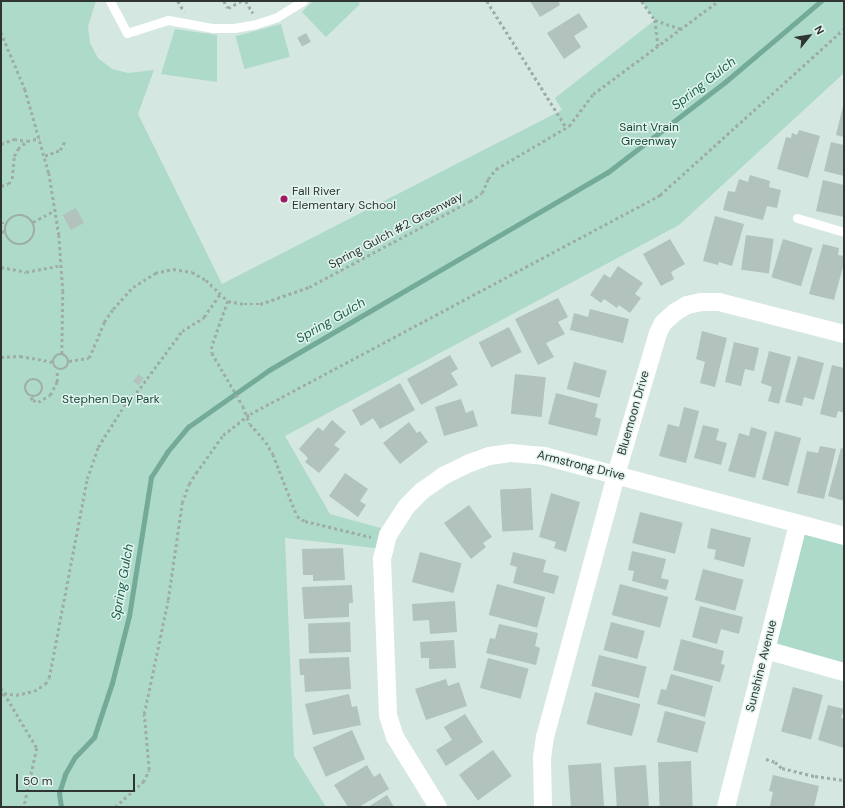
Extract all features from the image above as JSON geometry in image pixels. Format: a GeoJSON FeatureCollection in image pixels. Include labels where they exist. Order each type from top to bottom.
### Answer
{"type":"FeatureCollection","features":[{"type":"Feature","properties":{"kind":"street","name":"Bluemoon Drive"},"geometry":{"type":"LineString","coordinates":[[543,807],[542,758],[545,737],[616,475],[658,333],[669,317],[679,310],[696,302],[719,302],[844,334]]}},
{"type":"Feature","properties":{"kind":"street","name":"Armstrong Drive"},"geometry":{"type":"LineString","coordinates":[[438,807],[398,743],[388,715],[382,559],[386,540],[406,507],[422,491],[445,475],[470,462],[489,456],[511,453],[544,456],[844,536]]}},
{"type":"Feature","properties":{"kind":"street","name":"Sunshine Avenue"},"geometry":{"type":"LineString","coordinates":[[726,807],[798,524]]}},
{"type":"Feature","properties":{"kind":"street"},"geometry":{"type":"LineString","coordinates":[[766,650],[844,672]]}},
{"type":"Feature","properties":{"kind":"lane"},"geometry":{"type":"LineString","coordinates":[[110,1],[127,33],[168,20],[213,28],[234,28],[256,24],[277,17],[303,1]]}},
{"type":"Feature","properties":{"kind":"lane"},"geometry":{"type":"LineString","coordinates":[[797,218],[844,232]]}},
{"type":"Feature","properties":{"kind":"path"},"geometry":{"type":"LineString","coordinates":[[224,1],[228,8],[241,1]]}},
{"type":"Feature","properties":{"kind":"path"},"geometry":{"type":"LineString","coordinates":[[487,1],[566,127]]}},
{"type":"Feature","properties":{"kind":"path"},"geometry":{"type":"LineString","coordinates":[[642,1],[655,20],[658,47]]}},
{"type":"Feature","properties":{"kind":"path","name":"Spring Gulch #2 Greenway"},"geometry":{"type":"LineString","coordinates":[[228,302],[244,304],[264,303],[323,280],[470,201],[482,193],[488,179],[496,169],[566,127],[575,118],[593,94],[718,1]]}},
{"type":"Feature","properties":{"kind":"path"},"geometry":{"type":"LineString","coordinates":[[655,20],[682,29]]}},
{"type":"Feature","properties":{"kind":"path"},"geometry":{"type":"LineString","coordinates":[[115,807],[143,782],[149,768],[144,726],[145,708],[168,600],[185,493],[196,472],[220,438],[248,416],[660,195],[844,29]]}},
{"type":"Feature","properties":{"kind":"path"},"geometry":{"type":"LineString","coordinates":[[1,32],[25,89],[45,156],[56,210],[63,291],[62,354]]}},
{"type":"Feature","properties":{"kind":"path"},"geometry":{"type":"LineString","coordinates":[[1,144],[14,139],[27,141],[40,138]]}},
{"type":"Feature","properties":{"kind":"path"},"geometry":{"type":"LineString","coordinates":[[1,186],[8,184],[12,179],[14,156],[27,141]]}},
{"type":"Feature","properties":{"kind":"path"},"geometry":{"type":"LineString","coordinates":[[45,156],[60,150],[65,141]]}},
{"type":"Feature","properties":{"kind":"path"},"geometry":{"type":"LineString","coordinates":[[33,222],[56,210]]}},
{"type":"Feature","properties":{"kind":"path"},"geometry":{"type":"LineString","coordinates":[[18,214],[28,216],[33,222],[35,234],[29,242],[20,245],[10,241],[5,231],[6,223],[9,219],[18,214]]}},
{"type":"Feature","properties":{"kind":"path"},"geometry":{"type":"LineString","coordinates":[[1,222],[6,223]]}},
{"type":"Feature","properties":{"kind":"path"},"geometry":{"type":"LineString","coordinates":[[1,232],[5,231]]}},
{"type":"Feature","properties":{"kind":"path"},"geometry":{"type":"LineString","coordinates":[[1,267],[26,272],[61,265]]}},
{"type":"Feature","properties":{"kind":"path"},"geometry":{"type":"LineString","coordinates":[[69,361],[89,358],[104,322],[133,286],[155,273],[173,269],[192,272],[206,280],[228,302],[211,351],[243,406],[250,424],[266,442],[273,454],[295,513],[299,518],[386,540]]}},
{"type":"Feature","properties":{"kind":"path"},"geometry":{"type":"LineString","coordinates":[[2,694],[25,694],[45,684],[49,678],[87,479],[98,447],[106,433],[182,331],[204,317],[220,294]]}},
{"type":"Feature","properties":{"kind":"path"},"geometry":{"type":"LineString","coordinates":[[57,370],[65,370],[68,366],[69,361],[66,356],[62,354]]}},
{"type":"Feature","properties":{"kind":"path"},"geometry":{"type":"LineString","coordinates":[[53,362],[56,356],[62,354]]}},
{"type":"Feature","properties":{"kind":"path"},"geometry":{"type":"LineString","coordinates":[[1,357],[20,356],[53,362]]}},
{"type":"Feature","properties":{"kind":"path"},"geometry":{"type":"LineString","coordinates":[[31,397],[37,397],[42,392],[43,386],[37,379],[29,380],[25,384],[24,390],[33,400],[38,402],[50,395],[57,382],[57,370],[53,362]]}},
{"type":"Feature","properties":{"kind":"path"},"geometry":{"type":"LineString","coordinates":[[1,688],[2,694],[37,748],[24,807]]}},
{"type":"Feature","properties":{"kind":"path"},"geometry":{"type":"LineString","coordinates":[[766,759],[775,762],[782,768],[815,776],[844,780]]}},
{"type":"Feature","properties":{"kind":"green space"},"geometry":{"type":"Polygon","coordinates":[[[1,1],[96,1],[88,26],[90,43],[98,58],[112,69],[128,73],[154,70],[138,114],[222,284],[562,110],[555,98],[655,20],[642,1],[844,1],[844,73],[679,225],[285,436],[330,514],[391,531],[384,549],[285,538],[294,756],[326,807],[1,807],[1,1]]]}},
{"type":"Feature","properties":{"kind":"green space"},"geometry":{"type":"Polygon","coordinates":[[[313,1],[357,1],[360,4],[326,37],[302,12],[313,1]]]}},
{"type":"Feature","properties":{"kind":"green space"},"geometry":{"type":"Polygon","coordinates":[[[281,24],[290,57],[244,69],[236,36],[281,24]]]}},
{"type":"Feature","properties":{"kind":"green space"},"geometry":{"type":"Polygon","coordinates":[[[175,29],[217,35],[217,82],[161,74],[175,29]]]}},
{"type":"Feature","properties":{"kind":"green space"},"geometry":{"type":"Polygon","coordinates":[[[798,524],[844,536],[844,672],[766,650],[798,524]]]}},
{"type":"Feature","properties":{"kind":"building"},"geometry":{"type":"Polygon","coordinates":[[[530,1],[558,1],[560,5],[540,17],[530,1]]]}},
{"type":"Feature","properties":{"kind":"building"},"geometry":{"type":"Polygon","coordinates":[[[579,13],[588,27],[574,36],[581,47],[564,59],[547,33],[579,13]]]}},
{"type":"Feature","properties":{"kind":"building"},"geometry":{"type":"Polygon","coordinates":[[[306,33],[311,42],[302,47],[297,38],[306,33]]]}},
{"type":"Feature","properties":{"kind":"building"},"geometry":{"type":"Polygon","coordinates":[[[844,106],[844,137],[836,135],[844,106]]]}},
{"type":"Feature","properties":{"kind":"building"},"geometry":{"type":"Polygon","coordinates":[[[799,130],[820,136],[808,178],[777,169],[786,137],[791,138],[792,133],[797,135],[799,130]]]}},
{"type":"Feature","properties":{"kind":"building"},"geometry":{"type":"Polygon","coordinates":[[[831,142],[844,145],[844,176],[824,171],[831,142]]]}},
{"type":"Feature","properties":{"kind":"building"},"geometry":{"type":"Polygon","coordinates":[[[750,175],[770,181],[769,187],[781,190],[777,208],[767,206],[763,220],[723,210],[728,191],[735,192],[739,179],[748,182],[750,175]]]}},
{"type":"Feature","properties":{"kind":"building"},"geometry":{"type":"Polygon","coordinates":[[[823,180],[844,185],[844,217],[816,211],[823,180]]]}},
{"type":"Feature","properties":{"kind":"building"},"geometry":{"type":"Polygon","coordinates":[[[76,208],[84,223],[71,230],[63,215],[76,208]]]}},
{"type":"Feature","properties":{"kind":"building"},"geometry":{"type":"Polygon","coordinates":[[[715,216],[744,224],[732,266],[719,262],[718,265],[703,261],[715,216]]]}},
{"type":"Feature","properties":{"kind":"building"},"geometry":{"type":"Polygon","coordinates":[[[746,235],[774,239],[769,274],[741,270],[746,235]]]}},
{"type":"Feature","properties":{"kind":"building"},"geometry":{"type":"Polygon","coordinates":[[[670,239],[685,264],[671,272],[674,279],[661,286],[643,254],[670,239]]]}},
{"type":"Feature","properties":{"kind":"building"},"geometry":{"type":"Polygon","coordinates":[[[783,239],[813,248],[801,286],[771,277],[783,239]]]}},
{"type":"Feature","properties":{"kind":"building"},"geometry":{"type":"Polygon","coordinates":[[[823,244],[839,248],[838,255],[844,256],[844,263],[834,300],[809,294],[823,244]]]}},
{"type":"Feature","properties":{"kind":"building"},"geometry":{"type":"Polygon","coordinates":[[[618,266],[643,283],[635,294],[641,298],[630,313],[619,305],[617,308],[604,299],[601,303],[590,295],[604,274],[610,278],[618,266]]]}},
{"type":"Feature","properties":{"kind":"building"},"geometry":{"type":"Polygon","coordinates":[[[558,298],[568,317],[558,322],[565,334],[546,343],[554,357],[538,365],[515,319],[558,298]]]}},
{"type":"Feature","properties":{"kind":"building"},"geometry":{"type":"Polygon","coordinates":[[[590,309],[629,319],[623,343],[570,330],[574,313],[588,317],[590,309]]]}},
{"type":"Feature","properties":{"kind":"building"},"geometry":{"type":"Polygon","coordinates":[[[509,327],[522,352],[491,367],[479,342],[509,327]]]}},
{"type":"Feature","properties":{"kind":"building"},"geometry":{"type":"Polygon","coordinates":[[[702,331],[727,338],[715,387],[700,383],[705,362],[696,359],[702,331]]]}},
{"type":"Feature","properties":{"kind":"building"},"geometry":{"type":"Polygon","coordinates":[[[734,342],[759,348],[754,371],[745,369],[741,386],[725,382],[734,342]]]}},
{"type":"Feature","properties":{"kind":"building"},"geometry":{"type":"Polygon","coordinates":[[[769,351],[791,357],[779,404],[768,401],[772,387],[761,383],[769,351]]]}},
{"type":"Feature","properties":{"kind":"building"},"geometry":{"type":"Polygon","coordinates":[[[450,355],[458,369],[451,373],[458,385],[421,405],[407,379],[450,355]]]}},
{"type":"Feature","properties":{"kind":"building"},"geometry":{"type":"Polygon","coordinates":[[[798,356],[824,363],[814,400],[804,397],[802,406],[785,402],[798,356]]]}},
{"type":"Feature","properties":{"kind":"building"},"geometry":{"type":"Polygon","coordinates":[[[574,362],[607,371],[600,398],[567,389],[574,362]]]}},
{"type":"Feature","properties":{"kind":"building"},"geometry":{"type":"Polygon","coordinates":[[[832,365],[844,368],[844,413],[838,411],[836,418],[820,414],[832,365]]]}},
{"type":"Feature","properties":{"kind":"building"},"geometry":{"type":"Polygon","coordinates":[[[138,374],[144,378],[139,385],[133,381],[138,374]]]}},
{"type":"Feature","properties":{"kind":"building"},"geometry":{"type":"Polygon","coordinates":[[[515,374],[546,377],[542,417],[511,414],[515,374]]]}},
{"type":"Feature","properties":{"kind":"building"},"geometry":{"type":"Polygon","coordinates":[[[400,383],[415,410],[380,429],[373,418],[361,426],[352,410],[400,383]]]}},
{"type":"Feature","properties":{"kind":"building"},"geometry":{"type":"Polygon","coordinates":[[[556,393],[598,404],[595,417],[601,419],[597,436],[548,424],[556,393]]]}},
{"type":"Feature","properties":{"kind":"building"},"geometry":{"type":"Polygon","coordinates":[[[461,399],[466,413],[473,410],[478,426],[444,436],[435,407],[461,399]]]}},
{"type":"Feature","properties":{"kind":"building"},"geometry":{"type":"Polygon","coordinates":[[[684,407],[699,411],[686,463],[659,456],[668,424],[679,427],[684,407]]]}},
{"type":"Feature","properties":{"kind":"building"},"geometry":{"type":"Polygon","coordinates":[[[332,420],[346,432],[334,445],[340,449],[319,473],[305,462],[308,458],[299,449],[318,427],[323,431],[332,420]]]}},
{"type":"Feature","properties":{"kind":"building"},"geometry":{"type":"Polygon","coordinates":[[[409,422],[417,433],[420,431],[428,442],[400,464],[383,443],[409,422]]]}},
{"type":"Feature","properties":{"kind":"building"},"geometry":{"type":"Polygon","coordinates":[[[703,425],[719,429],[716,440],[727,443],[721,465],[694,458],[703,425]]]}},
{"type":"Feature","properties":{"kind":"building"},"geometry":{"type":"Polygon","coordinates":[[[751,427],[767,432],[755,478],[728,471],[739,433],[749,436],[751,427]]]}},
{"type":"Feature","properties":{"kind":"building"},"geometry":{"type":"Polygon","coordinates":[[[775,431],[801,438],[788,486],[762,479],[775,431]]]}},
{"type":"Feature","properties":{"kind":"building"},"geometry":{"type":"Polygon","coordinates":[[[820,446],[836,449],[824,499],[797,493],[807,451],[818,453],[820,446]]]}},
{"type":"Feature","properties":{"kind":"building"},"geometry":{"type":"Polygon","coordinates":[[[841,448],[844,449],[844,501],[828,496],[841,448]]]}},
{"type":"Feature","properties":{"kind":"building"},"geometry":{"type":"Polygon","coordinates":[[[345,473],[368,489],[360,501],[366,505],[358,517],[329,496],[345,473]]]}},
{"type":"Feature","properties":{"kind":"building"},"geometry":{"type":"Polygon","coordinates":[[[531,488],[533,530],[502,532],[500,490],[531,488]]]}},
{"type":"Feature","properties":{"kind":"building"},"geometry":{"type":"Polygon","coordinates":[[[551,493],[580,502],[566,552],[554,548],[556,542],[539,537],[551,493]]]}},
{"type":"Feature","properties":{"kind":"building"},"geometry":{"type":"Polygon","coordinates":[[[469,505],[492,537],[483,543],[486,547],[471,559],[444,523],[469,505]]]}},
{"type":"Feature","properties":{"kind":"building"},"geometry":{"type":"Polygon","coordinates":[[[640,512],[683,523],[675,554],[632,543],[640,512]]]}},
{"type":"Feature","properties":{"kind":"building"},"geometry":{"type":"Polygon","coordinates":[[[711,528],[751,538],[744,567],[714,559],[716,550],[707,548],[711,528]]]}},
{"type":"Feature","properties":{"kind":"building"},"geometry":{"type":"Polygon","coordinates":[[[343,548],[345,580],[313,581],[313,575],[303,575],[302,549],[343,548]]]}},
{"type":"Feature","properties":{"kind":"building"},"geometry":{"type":"Polygon","coordinates":[[[632,551],[666,559],[661,578],[669,580],[666,590],[632,581],[634,571],[628,570],[632,551]]]}},
{"type":"Feature","properties":{"kind":"building"},"geometry":{"type":"Polygon","coordinates":[[[420,552],[462,563],[454,593],[412,582],[420,552]]]}},
{"type":"Feature","properties":{"kind":"building"},"geometry":{"type":"Polygon","coordinates":[[[513,552],[546,560],[543,572],[559,576],[554,594],[513,583],[517,567],[510,565],[513,552]]]}},
{"type":"Feature","properties":{"kind":"building"},"geometry":{"type":"Polygon","coordinates":[[[703,569],[744,580],[735,611],[695,600],[703,569]]]}},
{"type":"Feature","properties":{"kind":"building"},"geometry":{"type":"Polygon","coordinates":[[[497,584],[545,597],[537,628],[489,615],[497,584]]]}},
{"type":"Feature","properties":{"kind":"building"},"geometry":{"type":"Polygon","coordinates":[[[620,584],[668,597],[660,628],[612,615],[620,584]]]}},
{"type":"Feature","properties":{"kind":"building"},"geometry":{"type":"Polygon","coordinates":[[[352,585],[353,603],[349,603],[349,617],[304,619],[302,587],[352,585]]]}},
{"type":"Feature","properties":{"kind":"building"},"geometry":{"type":"Polygon","coordinates":[[[455,601],[457,632],[430,634],[429,620],[413,621],[412,604],[455,601]]]}},
{"type":"Feature","properties":{"kind":"building"},"geometry":{"type":"Polygon","coordinates":[[[700,606],[743,617],[739,634],[721,629],[717,644],[692,637],[700,606]]]}},
{"type":"Feature","properties":{"kind":"building"},"geometry":{"type":"Polygon","coordinates":[[[350,622],[351,652],[309,653],[308,623],[350,622]]]}},
{"type":"Feature","properties":{"kind":"building"},"geometry":{"type":"Polygon","coordinates":[[[611,622],[645,631],[637,659],[603,650],[611,622]]]}},
{"type":"Feature","properties":{"kind":"building"},"geometry":{"type":"Polygon","coordinates":[[[499,624],[538,633],[535,646],[540,648],[536,665],[486,653],[490,638],[495,639],[499,624]]]}},
{"type":"Feature","properties":{"kind":"building"},"geometry":{"type":"Polygon","coordinates":[[[681,639],[724,651],[721,664],[725,665],[720,682],[673,670],[681,639]]]}},
{"type":"Feature","properties":{"kind":"building"},"geometry":{"type":"Polygon","coordinates":[[[454,640],[456,668],[429,669],[429,658],[421,658],[420,642],[454,640]]]}},
{"type":"Feature","properties":{"kind":"building"},"geometry":{"type":"Polygon","coordinates":[[[599,655],[647,667],[639,698],[591,686],[599,655]]]}},
{"type":"Feature","properties":{"kind":"building"},"geometry":{"type":"Polygon","coordinates":[[[349,657],[351,689],[305,692],[304,675],[300,675],[299,659],[349,657]]]}},
{"type":"Feature","properties":{"kind":"building"},"geometry":{"type":"Polygon","coordinates":[[[488,658],[529,669],[521,699],[480,688],[488,658]]]}},
{"type":"Feature","properties":{"kind":"building"},"geometry":{"type":"Polygon","coordinates":[[[671,674],[713,686],[705,717],[657,704],[661,689],[666,690],[671,674]]]}},
{"type":"Feature","properties":{"kind":"building"},"geometry":{"type":"Polygon","coordinates":[[[446,679],[448,686],[459,682],[467,706],[426,720],[415,689],[446,679]]]}},
{"type":"Feature","properties":{"kind":"building"},"geometry":{"type":"Polygon","coordinates":[[[793,687],[823,695],[811,739],[781,731],[793,687]]]}},
{"type":"Feature","properties":{"kind":"building"},"geometry":{"type":"Polygon","coordinates":[[[595,692],[640,704],[632,736],[586,724],[595,692]]]}},
{"type":"Feature","properties":{"kind":"building"},"geometry":{"type":"Polygon","coordinates":[[[349,694],[352,707],[357,706],[361,725],[313,735],[305,704],[349,694]]]}},
{"type":"Feature","properties":{"kind":"building"},"geometry":{"type":"Polygon","coordinates":[[[828,705],[844,709],[841,718],[844,718],[844,748],[818,740],[828,705]]]}},
{"type":"Feature","properties":{"kind":"building"},"geometry":{"type":"Polygon","coordinates":[[[665,711],[706,722],[697,753],[657,742],[665,711]]]}},
{"type":"Feature","properties":{"kind":"building"},"geometry":{"type":"Polygon","coordinates":[[[465,714],[483,742],[446,766],[436,750],[452,740],[444,727],[465,714]]]}},
{"type":"Feature","properties":{"kind":"building"},"geometry":{"type":"Polygon","coordinates":[[[352,730],[365,759],[326,777],[313,747],[352,730]]]}},
{"type":"Feature","properties":{"kind":"building"},"geometry":{"type":"Polygon","coordinates":[[[493,750],[512,776],[478,801],[459,775],[493,750]]]}},
{"type":"Feature","properties":{"kind":"building"},"geometry":{"type":"Polygon","coordinates":[[[691,761],[693,807],[660,807],[658,762],[691,761]]]}},
{"type":"Feature","properties":{"kind":"building"},"geometry":{"type":"Polygon","coordinates":[[[601,763],[604,807],[571,807],[568,765],[601,763]]]}},
{"type":"Feature","properties":{"kind":"building"},"geometry":{"type":"Polygon","coordinates":[[[367,765],[374,777],[380,773],[389,789],[359,807],[348,807],[334,785],[367,765]]]}},
{"type":"Feature","properties":{"kind":"building"},"geometry":{"type":"Polygon","coordinates":[[[646,765],[649,807],[617,807],[614,767],[646,765]]]}},
{"type":"Feature","properties":{"kind":"building"},"geometry":{"type":"Polygon","coordinates":[[[773,775],[819,786],[814,807],[770,806],[773,792],[769,791],[773,775]]]}},
{"type":"Feature","properties":{"kind":"building"},"geometry":{"type":"Polygon","coordinates":[[[387,795],[394,807],[368,807],[387,795]]]}},
{"type":"Feature","properties":{"kind":"waterway","name":"Spring Gulch"},"geometry":{"type":"LineString","coordinates":[[61,807],[59,793],[65,774],[75,757],[94,737],[112,683],[129,616],[151,477],[167,452],[188,427],[269,370],[608,172],[725,82],[821,1]]}},
{"type":"Feature","properties":{"kind":"place","name":"Fall River Elementary School"},"geometry":{"type":"Point","coordinates":[284,199]}},
{"type":"Feature","properties":{"kind":"park label","name":"Saint Vrain Greenway"},"geometry":{"type":"Point","coordinates":[649,135]}},
{"type":"Feature","properties":{"kind":"park label","name":"Stephen Day Park"},"geometry":{"type":"Point","coordinates":[111,400]}}]}
